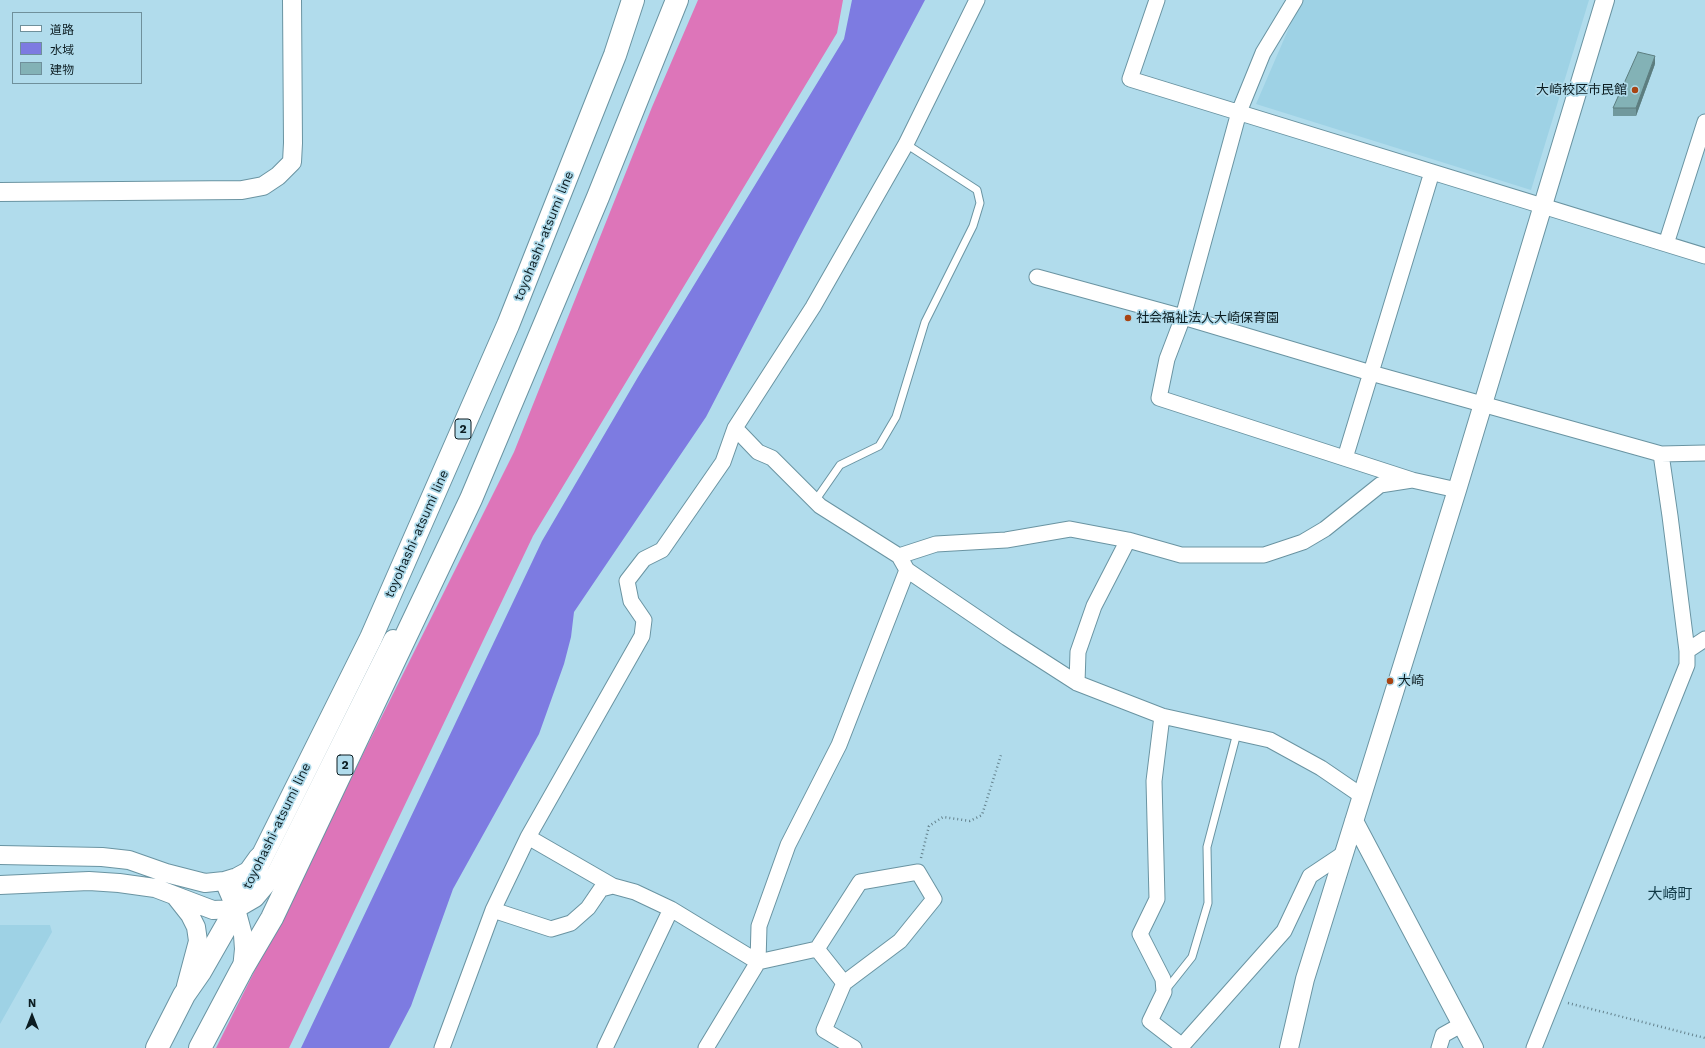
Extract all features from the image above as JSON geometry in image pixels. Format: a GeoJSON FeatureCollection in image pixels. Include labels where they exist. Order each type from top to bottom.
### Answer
{"type":"FeatureCollection","features":[{"type":"Feature","properties":{"kind":"main road","name":"toyohashi-atsumi line"},"geometry":{"type":"LineString","coordinates":[[157,1048],[184,995],[200,972],[236,909],[371,638],[502,340],[615,55],[633,0]]}},
{"type":"Feature","properties":{"kind":"main road","name":"2"},"geometry":{"type":"LineString","coordinates":[[200,1048],[275,911],[480,477],[598,197],[677,0]]}},
{"type":"Feature","properties":{"kind":"street"},"geometry":{"type":"LineString","coordinates":[[0,192],[242,190],[263,186],[278,176],[292,162],[292,0]]}},
{"type":"Feature","properties":{"kind":"street"},"geometry":{"type":"LineString","coordinates":[[442,1048],[493,910],[528,837],[642,636],[644,620],[631,601],[627,581],[644,559],[662,550],[723,462],[735,428],[813,307],[906,144],[977,0]]}},
{"type":"Feature","properties":{"kind":"street"},"geometry":{"type":"LineString","coordinates":[[1157,0],[1130,79],[1705,256]]}},
{"type":"Feature","properties":{"kind":"street"},"geometry":{"type":"LineString","coordinates":[[1295,0],[1263,53],[1239,112],[1183,317],[1167,359],[1159,398],[1412,480],[1457,490]]}},
{"type":"Feature","properties":{"kind":"street"},"geometry":{"type":"LineString","coordinates":[[1289,1048],[1305,979],[1457,490],[1605,0]]}},
{"type":"Feature","properties":{"kind":"street"},"geometry":{"type":"LineString","coordinates":[[1666,244],[1705,122]]}},
{"type":"Feature","properties":{"kind":"street"},"geometry":{"type":"LineString","coordinates":[[1345,458],[1432,172]]}},
{"type":"Feature","properties":{"kind":"street"},"geometry":{"type":"LineString","coordinates":[[1037,277],[1183,317],[1482,405],[1661,454],[1705,453]]}},
{"type":"Feature","properties":{"kind":"street"},"geometry":{"type":"LineString","coordinates":[[735,428],[758,452],[772,458],[820,506],[899,556],[907,570],[1006,638],[1077,683],[1162,716],[1270,740],[1321,768],[1362,796]]}},
{"type":"Feature","properties":{"kind":"street"},"geometry":{"type":"LineString","coordinates":[[1534,1048],[1687,665],[1687,651],[1661,454]]}},
{"type":"Feature","properties":{"kind":"street"},"geometry":{"type":"LineString","coordinates":[[0,885],[89,881],[155,888],[213,910],[236,909],[255,898],[276,874],[447,530],[480,477]]}},
{"type":"Feature","properties":{"kind":"street"},"geometry":{"type":"LineString","coordinates":[[899,556],[936,544],[1006,540],[1070,529],[1128,540],[1181,555],[1264,555],[1303,542],[1326,529],[1380,485],[1412,480]]}},
{"type":"Feature","properties":{"kind":"street"},"geometry":{"type":"LineString","coordinates":[[1077,683],[1078,652],[1094,606],[1128,540]]}},
{"type":"Feature","properties":{"kind":"street"},"geometry":{"type":"LineString","coordinates":[[706,1048],[758,962],[759,926],[788,845],[839,745],[907,570]]}},
{"type":"Feature","properties":{"kind":"street"},"geometry":{"type":"LineString","coordinates":[[1687,651],[1705,639]]}},
{"type":"Feature","properties":{"kind":"street"},"geometry":{"type":"LineString","coordinates":[[1162,716],[1154,781],[1157,899],[1140,934],[1164,979],[1164,992],[1150,1021],[1181,1047],[1284,931],[1310,876],[1343,854]]}},
{"type":"Feature","properties":{"kind":"street"},"geometry":{"type":"LineString","coordinates":[[1354,821],[1474,1048]]}},
{"type":"Feature","properties":{"kind":"street"},"geometry":{"type":"LineString","coordinates":[[528,837],[613,886],[635,892],[671,909],[758,962],[817,949],[860,882],[918,872],[934,899],[900,941],[844,983],[824,1030],[854,1048]]}},
{"type":"Feature","properties":{"kind":"street"},"geometry":{"type":"LineString","coordinates":[[0,855],[102,857],[129,860],[166,873],[205,882],[224,881],[248,871],[266,847]]}},
{"type":"Feature","properties":{"kind":"street"},"geometry":{"type":"LineString","coordinates":[[224,881],[236,909],[241,928],[244,949],[242,969]]}},
{"type":"Feature","properties":{"kind":"street"},"geometry":{"type":"LineString","coordinates":[[493,910],[551,929],[571,923],[588,908],[601,889],[613,886]]}},
{"type":"Feature","properties":{"kind":"street"},"geometry":{"type":"LineString","coordinates":[[173,894],[190,915],[196,927],[198,941],[184,995]]}},
{"type":"Feature","properties":{"kind":"street"},"geometry":{"type":"LineString","coordinates":[[605,1048],[671,909]]}},
{"type":"Feature","properties":{"kind":"street"},"geometry":{"type":"LineString","coordinates":[[817,949],[844,983]]}},
{"type":"Feature","properties":{"kind":"street"},"geometry":{"type":"LineString","coordinates":[[1439,1048],[1443,1035],[1461,1025]]}},
{"type":"Feature","properties":{"kind":"lane"},"geometry":{"type":"LineString","coordinates":[[815,501],[840,465],[879,446],[896,418],[925,322],[973,226],[980,203],[977,190],[906,144]]}},
{"type":"Feature","properties":{"kind":"lane"},"geometry":{"type":"LineString","coordinates":[[1164,992],[1192,957],[1208,903],[1207,847],[1237,733]]}},
{"type":"Feature","properties":{"kind":"path"},"geometry":{"type":"LineString","coordinates":[[918,872],[929,826],[942,817],[970,822],[982,815],[1001,755]]}},
{"type":"Feature","properties":{"kind":"path"},"geometry":{"type":"LineString","coordinates":[[1553,999],[1705,1038]]}},
{"type":"Feature","properties":{"kind":"shaded area"},"geometry":{"type":"Polygon","coordinates":[[[698,0],[843,0],[837,33],[533,536],[289,1048],[216,1048],[514,452],[652,107],[698,0]]]}},
{"type":"Feature","properties":{"kind":"shaded area"},"geometry":{"type":"Polygon","coordinates":[[[1301,0],[1589,0],[1531,190],[1256,104],[1301,0]]]}},
{"type":"Feature","properties":{"kind":"shaded area"},"geometry":{"type":"Polygon","coordinates":[[[0,925],[50,925],[52,932],[0,1024],[0,925]]]}},
{"type":"Feature","properties":{"kind":"water"},"geometry":{"type":"Polygon","coordinates":[[[852,0],[925,0],[706,417],[574,612],[571,637],[564,664],[539,734],[453,889],[411,1006],[389,1048],[301,1048],[542,541],[638,377],[844,39],[852,0]]]}},
{"type":"Feature","properties":{"kind":"building","name":"大崎校区市民館"},"geometry":{"type":"Polygon","coordinates":[[[1638,52],[1655,56],[1636,108],[1613,108],[1638,52]]]}},
{"type":"Feature","properties":{"kind":"place","name":"大崎校区市民館"},"geometry":{"type":"Point","coordinates":[1635,90]}},
{"type":"Feature","properties":{"kind":"place","name":"社会福祉法人大崎保育園"},"geometry":{"type":"Point","coordinates":[1128,318]}},
{"type":"Feature","properties":{"kind":"place","name":"大崎"},"geometry":{"type":"Point","coordinates":[1390,681]}},
{"type":"Feature","properties":{"kind":"district","name":"大崎町"},"geometry":{"type":"Point","coordinates":[1670,895]}}]}
